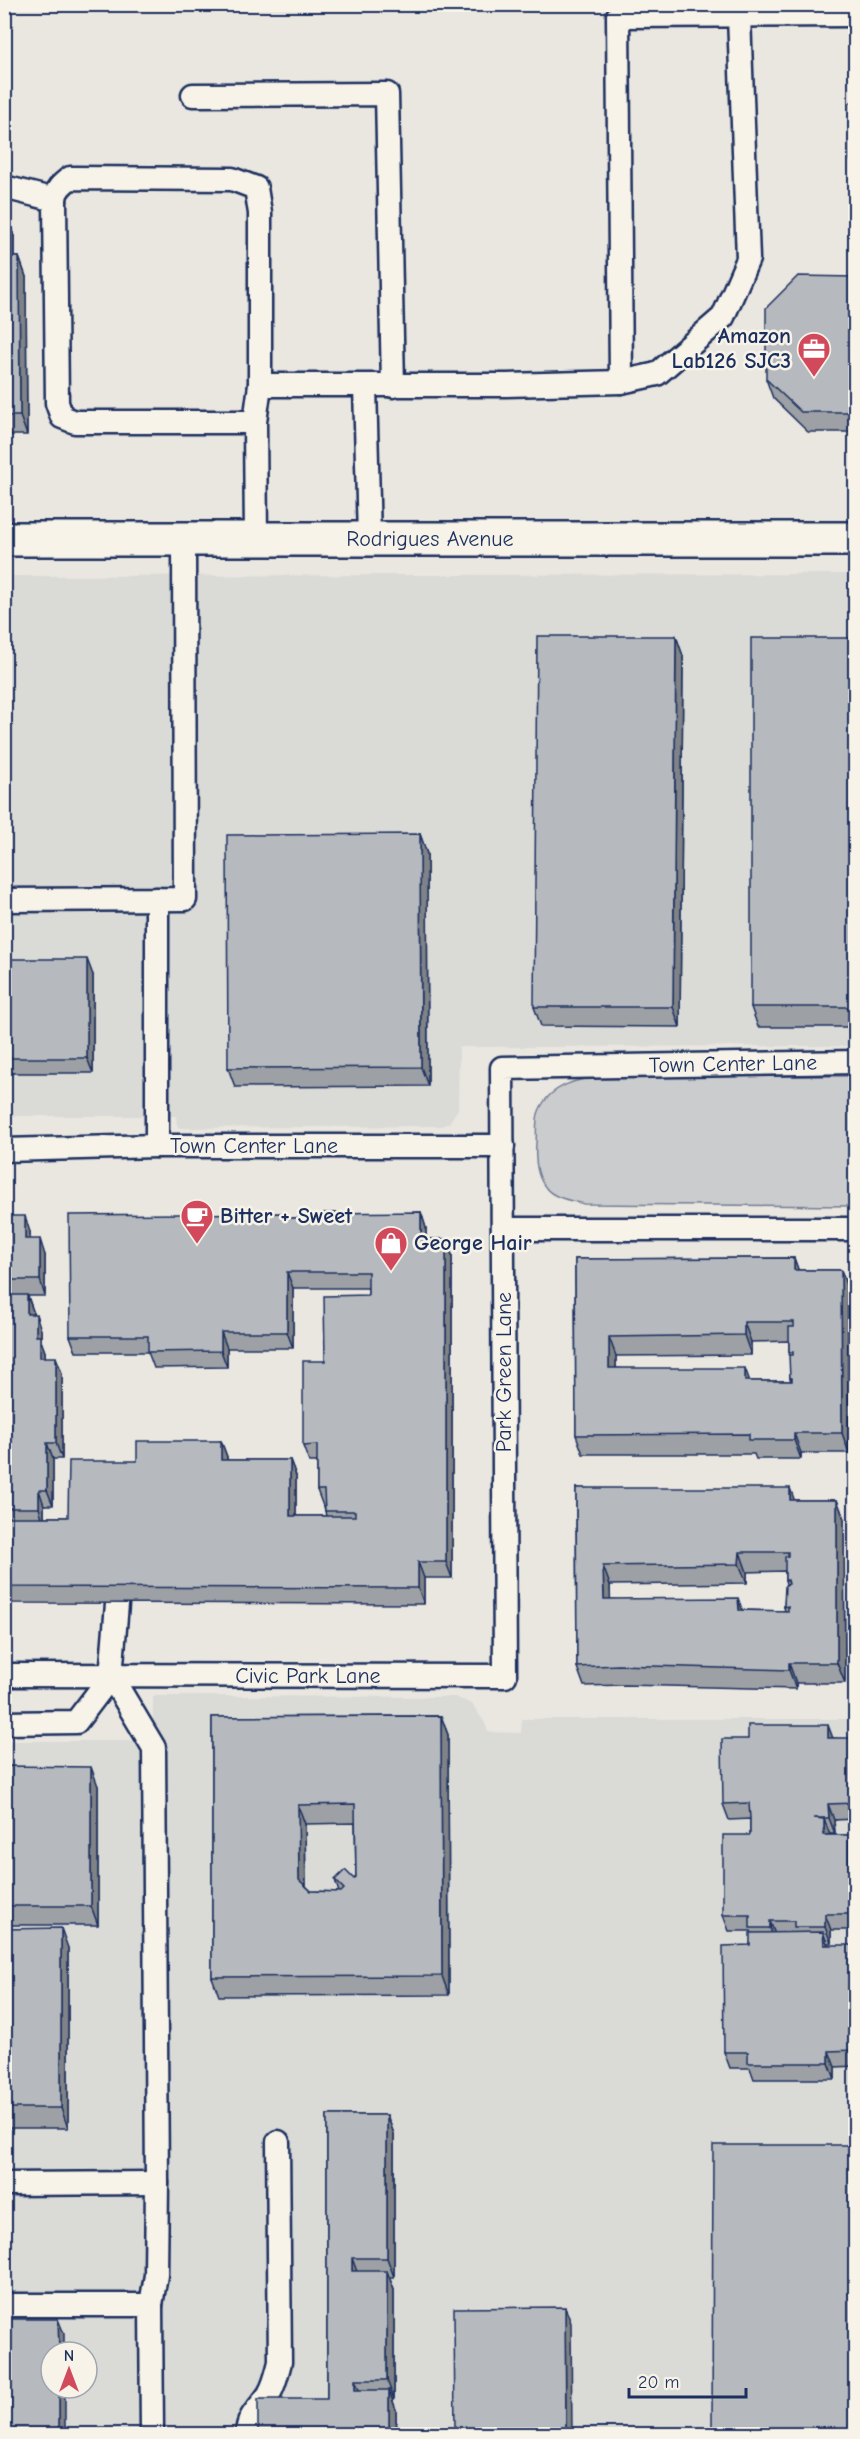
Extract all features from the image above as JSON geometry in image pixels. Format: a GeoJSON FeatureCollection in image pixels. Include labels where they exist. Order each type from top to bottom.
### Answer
{"type":"FeatureCollection","features":[{"type":"Feature","properties":{"kind":"street","name":"Rodrigues Avenue"},"geometry":{"type":"LineString","coordinates":[[4,539],[855,539]]}},
{"type":"Feature","properties":{"kind":"lane"},"geometry":{"type":"LineString","coordinates":[[621,382],[618,16],[855,15]]}},
{"type":"Feature","properties":{"kind":"lane"},"geometry":{"type":"LineString","coordinates":[[260,386],[621,382],[657,374],[723,317],[748,259],[739,16]]}},
{"type":"Feature","properties":{"kind":"lane"},"geometry":{"type":"LineString","coordinates":[[193,95],[387,94],[393,386]]}},
{"type":"Feature","properties":{"kind":"lane"},"geometry":{"type":"LineString","coordinates":[[255,422],[75,422],[62,417],[57,403],[55,200],[55,194],[61,185],[70,178],[232,179],[256,188],[260,213],[260,386],[255,422],[256,539]]}},
{"type":"Feature","properties":{"kind":"lane"},"geometry":{"type":"LineString","coordinates":[[4,187],[55,200]]}},
{"type":"Feature","properties":{"kind":"lane"},"geometry":{"type":"LineString","coordinates":[[365,386],[369,539]]}},
{"type":"Feature","properties":{"kind":"lane"},"geometry":{"type":"LineString","coordinates":[[4,900],[185,899],[183,539]]}},
{"type":"Feature","properties":{"kind":"lane"},"geometry":{"type":"LineString","coordinates":[[157,899],[157,1146]]}},
{"type":"Feature","properties":{"kind":"lane","name":"Town Center Lane"},"geometry":{"type":"LineString","coordinates":[[502,1068],[855,1062]]}},
{"type":"Feature","properties":{"kind":"lane","name":"Park Green Lane"},"geometry":{"type":"LineString","coordinates":[[502,1068],[505,1676]]}},
{"type":"Feature","properties":{"kind":"lane","name":"Town Center Lane"},"geometry":{"type":"LineString","coordinates":[[4,1150],[157,1146],[503,1146]]}},
{"type":"Feature","properties":{"kind":"lane"},"geometry":{"type":"LineString","coordinates":[[504,1229],[855,1229]]}},
{"type":"Feature","properties":{"kind":"lane"},"geometry":{"type":"LineString","coordinates":[[4,1723],[76,1722],[111,1676],[117,1604]]}},
{"type":"Feature","properties":{"kind":"lane","name":"Civic Park Lane"},"geometry":{"type":"LineString","coordinates":[[4,1676],[505,1676]]}},
{"type":"Feature","properties":{"kind":"lane"},"geometry":{"type":"LineString","coordinates":[[111,1676],[154,1748],[157,2183],[156,2275],[151,2305],[152,2434]]}},
{"type":"Feature","properties":{"kind":"lane"},"geometry":{"type":"LineString","coordinates":[[248,2434],[248,2422],[257,2406],[268,2395],[276,2379],[279,2362],[278,2142]]}},
{"type":"Feature","properties":{"kind":"lane"},"geometry":{"type":"LineString","coordinates":[[4,2184],[157,2183]]}},
{"type":"Feature","properties":{"kind":"lane"},"geometry":{"type":"LineString","coordinates":[[4,2305],[151,2305]]}},
{"type":"Feature","properties":{"kind":"shaded area"},"geometry":{"type":"Polygon","coordinates":[[[855,574],[855,1046],[459,1047],[458,1109],[449,1123],[441,1126],[180,1128],[177,1125],[176,1116],[5,1116],[4,576],[855,574]]]}},
{"type":"Feature","properties":{"kind":"shaded area"},"geometry":{"type":"Polygon","coordinates":[[[606,1076],[855,1076],[855,1206],[584,1204],[553,1194],[540,1178],[537,1167],[536,1127],[539,1111],[551,1094],[567,1084],[606,1076]]]}},
{"type":"Feature","properties":{"kind":"shaded area"},"geometry":{"type":"Polygon","coordinates":[[[153,1696],[455,1697],[472,1704],[485,1723],[488,1732],[521,1733],[522,1719],[855,1719],[855,2434],[5,2434],[4,1741],[153,1741],[153,1696]]]}},
{"type":"Feature","properties":{"kind":"building"},"geometry":{"type":"Polygon","coordinates":[[[855,98],[855,164],[851,160],[851,102],[855,98]]]}},
{"type":"Feature","properties":{"kind":"building"},"geometry":{"type":"Polygon","coordinates":[[[4,217],[7,217],[7,257],[19,257],[20,416],[4,416],[4,217]]]}},
{"type":"Feature","properties":{"kind":"building","name":"Amazon Lab126 SJC3"},"geometry":{"type":"Polygon","coordinates":[[[798,276],[855,277],[855,412],[801,412],[766,379],[766,308],[798,276]]]}},
{"type":"Feature","properties":{"kind":"building"},"geometry":{"type":"Polygon","coordinates":[[[537,636],[676,636],[673,1007],[534,1007],[537,636]]]}},
{"type":"Feature","properties":{"kind":"building"},"geometry":{"type":"Polygon","coordinates":[[[751,638],[855,638],[855,1007],[751,1007],[751,638]]]}},
{"type":"Feature","properties":{"kind":"building"},"geometry":{"type":"Polygon","coordinates":[[[420,834],[421,1067],[228,1068],[227,835],[420,834]]]}},
{"type":"Feature","properties":{"kind":"building"},"geometry":{"type":"Polygon","coordinates":[[[4,959],[87,959],[87,1058],[4,1058],[4,959]]]}},
{"type":"Feature","properties":{"kind":"building"},"geometry":{"type":"Polygon","coordinates":[[[421,1212],[421,1239],[446,1239],[446,1562],[418,1562],[418,1588],[4,1587],[4,1517],[68,1517],[69,1461],[137,1461],[137,1441],[221,1441],[221,1460],[290,1460],[290,1516],[355,1516],[355,1511],[325,1511],[324,1490],[317,1490],[317,1445],[303,1446],[303,1361],[325,1361],[324,1296],[368,1295],[368,1272],[287,1272],[287,1332],[221,1332],[221,1351],[148,1352],[148,1336],[70,1336],[69,1215],[283,1213],[283,1218],[323,1218],[323,1213],[421,1212]]]}},
{"type":"Feature","properties":{"kind":"building"},"geometry":{"type":"Polygon","coordinates":[[[4,1216],[25,1216],[25,1239],[40,1239],[40,1280],[4,1280],[4,1216]]]}},
{"type":"Feature","properties":{"kind":"building"},"geometry":{"type":"Polygon","coordinates":[[[794,1258],[794,1270],[841,1270],[842,1433],[794,1433],[794,1440],[749,1440],[749,1434],[576,1435],[575,1259],[794,1258]],[[744,1322],[744,1335],[609,1337],[609,1368],[745,1368],[745,1381],[792,1381],[789,1355],[793,1355],[793,1352],[789,1352],[789,1327],[794,1327],[794,1322],[744,1322]]]}},
{"type":"Feature","properties":{"kind":"building"},"geometry":{"type":"Polygon","coordinates":[[[4,1295],[27,1295],[27,1314],[36,1314],[36,1336],[40,1336],[40,1357],[56,1357],[56,1443],[47,1443],[47,1490],[39,1490],[39,1508],[4,1508],[4,1295]]]}},
{"type":"Feature","properties":{"kind":"building"},"geometry":{"type":"Polygon","coordinates":[[[576,1488],[790,1488],[790,1500],[837,1500],[837,1663],[789,1663],[789,1670],[618,1665],[577,1667],[576,1488]],[[740,1552],[739,1564],[603,1566],[604,1599],[738,1598],[739,1610],[788,1611],[788,1606],[784,1607],[785,1585],[789,1584],[788,1580],[785,1580],[785,1557],[788,1556],[788,1552],[740,1552]]]}},
{"type":"Feature","properties":{"kind":"building"},"geometry":{"type":"Polygon","coordinates":[[[441,1716],[442,1976],[212,1977],[212,1717],[441,1716]],[[355,1804],[298,1805],[299,1880],[311,1891],[341,1892],[344,1889],[335,1880],[345,1870],[354,1879],[356,1877],[355,1804]]]}},
{"type":"Feature","properties":{"kind":"building"},"geometry":{"type":"Polygon","coordinates":[[[748,1725],[828,1725],[828,1738],[855,1738],[855,1803],[828,1804],[829,1818],[814,1818],[824,1819],[824,1835],[849,1835],[849,1914],[825,1914],[825,1927],[794,1927],[794,1921],[770,1921],[770,1928],[750,1928],[750,1915],[723,1915],[723,1835],[750,1835],[750,1818],[749,1803],[723,1804],[722,1739],[748,1739],[748,1725]]]}},
{"type":"Feature","properties":{"kind":"building"},"geometry":{"type":"Polygon","coordinates":[[[4,1766],[91,1767],[91,1906],[4,1906],[4,1766]]]}},
{"type":"Feature","properties":{"kind":"building"},"geometry":{"type":"Polygon","coordinates":[[[61,1928],[61,2108],[4,2108],[4,1929],[61,1928]]]}},
{"type":"Feature","properties":{"kind":"building"},"geometry":{"type":"Polygon","coordinates":[[[823,1932],[824,1945],[854,1945],[855,2050],[829,2051],[829,2063],[748,2063],[748,2052],[724,2052],[723,1946],[750,1945],[750,1933],[823,1932]]]}},
{"type":"Feature","properties":{"kind":"building"},"geometry":{"type":"Polygon","coordinates":[[[327,2115],[387,2115],[387,2258],[352,2258],[352,2271],[387,2271],[387,2380],[355,2380],[355,2390],[389,2390],[389,2434],[258,2434],[258,2399],[327,2399],[327,2115]]]}},
{"type":"Feature","properties":{"kind":"building"},"geometry":{"type":"Polygon","coordinates":[[[713,2145],[855,2145],[855,2434],[712,2434],[713,2145]]]}},
{"type":"Feature","properties":{"kind":"building"},"geometry":{"type":"Polygon","coordinates":[[[565,2307],[566,2434],[455,2434],[454,2308],[565,2307]]]}},
{"type":"Feature","properties":{"kind":"building"},"geometry":{"type":"Polygon","coordinates":[[[4,2319],[58,2319],[59,2340],[39,2340],[39,2400],[59,2400],[59,2434],[4,2434],[4,2319]]]}},
{"type":"Feature","properties":{"kind":"place","name":"Amazon Lab126 SJC3"},"geometry":{"type":"Point","coordinates":[814,378]}},
{"type":"Feature","properties":{"kind":"place","name":"Bitter + Sweet"},"geometry":{"type":"Point","coordinates":[197,1245]}},
{"type":"Feature","properties":{"kind":"place","name":"George Hair"},"geometry":{"type":"Point","coordinates":[391,1272]}}]}
